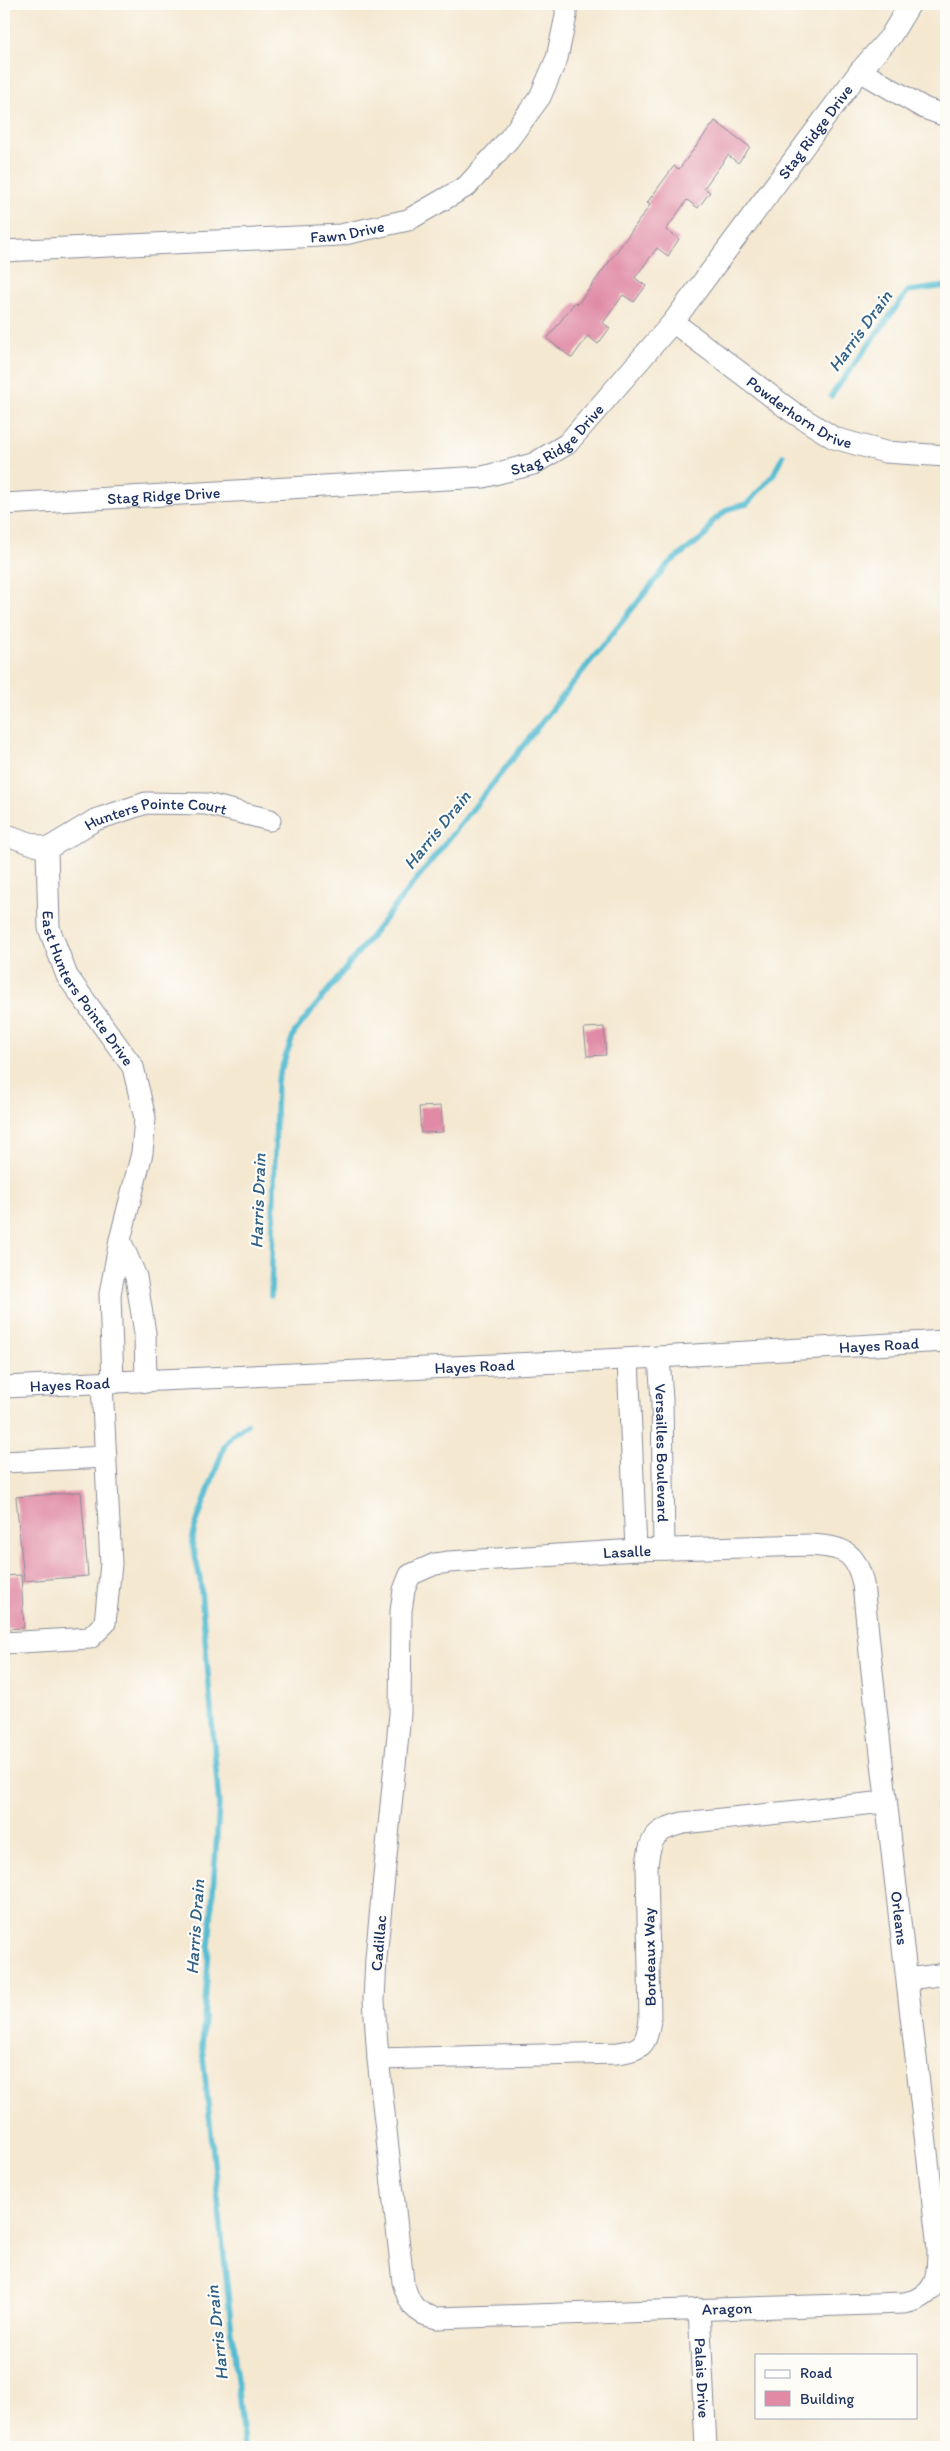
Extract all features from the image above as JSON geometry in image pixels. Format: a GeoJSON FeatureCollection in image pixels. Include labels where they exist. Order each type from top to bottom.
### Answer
{"type":"FeatureCollection","features":[{"type":"Feature","properties":{"kind":"street","name":"Fawn Drive"},"geometry":{"type":"LineString","coordinates":[[4,251],[340,235],[408,220],[467,186],[509,139],[540,97],[557,58],[566,16],[566,4]]}},
{"type":"Feature","properties":{"kind":"street","name":"Stag Ridge Drive"},"geometry":{"type":"LineString","coordinates":[[4,504],[483,477],[533,464],[567,444],[673,322],[860,71],[890,38],[910,4]]}},
{"type":"Feature","properties":{"kind":"street"},"geometry":{"type":"LineString","coordinates":[[860,71],[924,108],[946,116]]}},
{"type":"Feature","properties":{"kind":"street","name":"Powderhorn Drive"},"geometry":{"type":"LineString","coordinates":[[673,322],[791,411],[834,438],[885,452],[946,456]]}},
{"type":"Feature","properties":{"kind":"street","name":"Hunters Pointe Court"},"geometry":{"type":"LineString","coordinates":[[47,849],[95,820],[146,804],[206,804],[270,820]]}},
{"type":"Feature","properties":{"kind":"street"},"geometry":{"type":"LineString","coordinates":[[4,834],[47,849]]}},
{"type":"Feature","properties":{"kind":"street","name":"East Hunters Pointe Drive"},"geometry":{"type":"LineString","coordinates":[[4,1643],[90,1638],[105,1624],[111,1564],[106,1457],[110,1294],[120,1240],[142,1153],[145,1118],[133,1067],[67,976],[48,928],[47,849]]}},
{"type":"Feature","properties":{"kind":"street"},"geometry":{"type":"LineString","coordinates":[[120,1240],[136,1277],[145,1333],[146,1382]]}},
{"type":"Feature","properties":{"kind":"street","name":"Hayes Road"},"geometry":{"type":"LineString","coordinates":[[4,1387],[107,1384],[628,1359],[946,1341]]}},
{"type":"Feature","properties":{"kind":"street","name":"Versailles Boulevard"},"geometry":{"type":"LineString","coordinates":[[659,1357],[662,1400],[664,1550]]}},
{"type":"Feature","properties":{"kind":"street","name":"Versailles Boulevard"},"geometry":{"type":"LineString","coordinates":[[628,1359],[636,1550]]}},
{"type":"Feature","properties":{"kind":"street"},"geometry":{"type":"LineString","coordinates":[[4,1462],[106,1457]]}},
{"type":"Feature","properties":{"kind":"street","name":"Lasalle"},"geometry":{"type":"LineString","coordinates":[[410,1575],[435,1564],[449,1562],[636,1550],[810,1544],[846,1552]]}},
{"type":"Feature","properties":{"kind":"street","name":"Orleans"},"geometry":{"type":"LineString","coordinates":[[846,1552],[857,1561],[863,1584],[884,1802],[908,1979],[938,2248],[936,2278],[932,2289]]}},
{"type":"Feature","properties":{"kind":"street","name":"Cadillac"},"geometry":{"type":"LineString","coordinates":[[410,1575],[404,1590],[401,1611],[400,1714],[376,1958],[374,2000],[378,2059],[403,2282],[408,2298],[415,2310],[437,2318]]}},
{"type":"Feature","properties":{"kind":"street","name":"Bordeaux Way"},"geometry":{"type":"LineString","coordinates":[[378,2059],[618,2053],[639,2048],[646,2041],[650,2020],[647,1866],[649,1848],[657,1834],[666,1827],[684,1823],[884,1802]]}},
{"type":"Feature","properties":{"kind":"street"},"geometry":{"type":"LineString","coordinates":[[908,1979],[946,1974]]}},
{"type":"Feature","properties":{"kind":"street","name":"Aragon"},"geometry":{"type":"LineString","coordinates":[[437,2318],[904,2303],[917,2301],[932,2289]]}},
{"type":"Feature","properties":{"kind":"street","name":"Palais Drive"},"geometry":{"type":"LineString","coordinates":[[699,2309],[706,2447]]}},
{"type":"Feature","properties":{"kind":"building"},"geometry":{"type":"Polygon","coordinates":[[[715,121],[750,147],[738,163],[728,155],[704,188],[710,192],[698,208],[687,200],[666,230],[679,239],[668,256],[657,248],[635,278],[646,286],[634,302],[623,295],[603,323],[610,328],[598,344],[588,336],[572,358],[547,339],[575,302],[578,304],[617,251],[650,205],[647,203],[674,166],[679,169],[715,121]]]}},
{"type":"Feature","properties":{"kind":"building"},"geometry":{"type":"Polygon","coordinates":[[[604,1027],[606,1055],[587,1056],[584,1028],[604,1027]]]}},
{"type":"Feature","properties":{"kind":"building"},"geometry":{"type":"Polygon","coordinates":[[[441,1106],[443,1132],[421,1133],[419,1107],[441,1106]]]}},
{"type":"Feature","properties":{"kind":"building"},"geometry":{"type":"Polygon","coordinates":[[[81,1492],[88,1576],[24,1581],[16,1497],[81,1492]]]}},
{"type":"Feature","properties":{"kind":"building"},"geometry":{"type":"Polygon","coordinates":[[[21,1575],[24,1628],[4,1629],[4,1576],[21,1575]]]}},
{"type":"Feature","properties":{"kind":"waterway","name":"Harris Drain"},"geometry":{"type":"LineString","coordinates":[[831,396],[908,291],[946,286]]}},
{"type":"Feature","properties":{"kind":"waterway","name":"Harris Drain"},"geometry":{"type":"LineString","coordinates":[[271,1296],[277,1081],[294,1033],[668,564],[706,535],[712,522],[728,509],[747,504],[773,475],[783,456]]}},
{"type":"Feature","properties":{"kind":"waterway","name":"Harris Drain"},"geometry":{"type":"LineString","coordinates":[[244,2447],[202,2047],[219,1806],[200,1578],[192,1542],[195,1527],[224,1447],[233,1434],[247,1424]]}}]}
